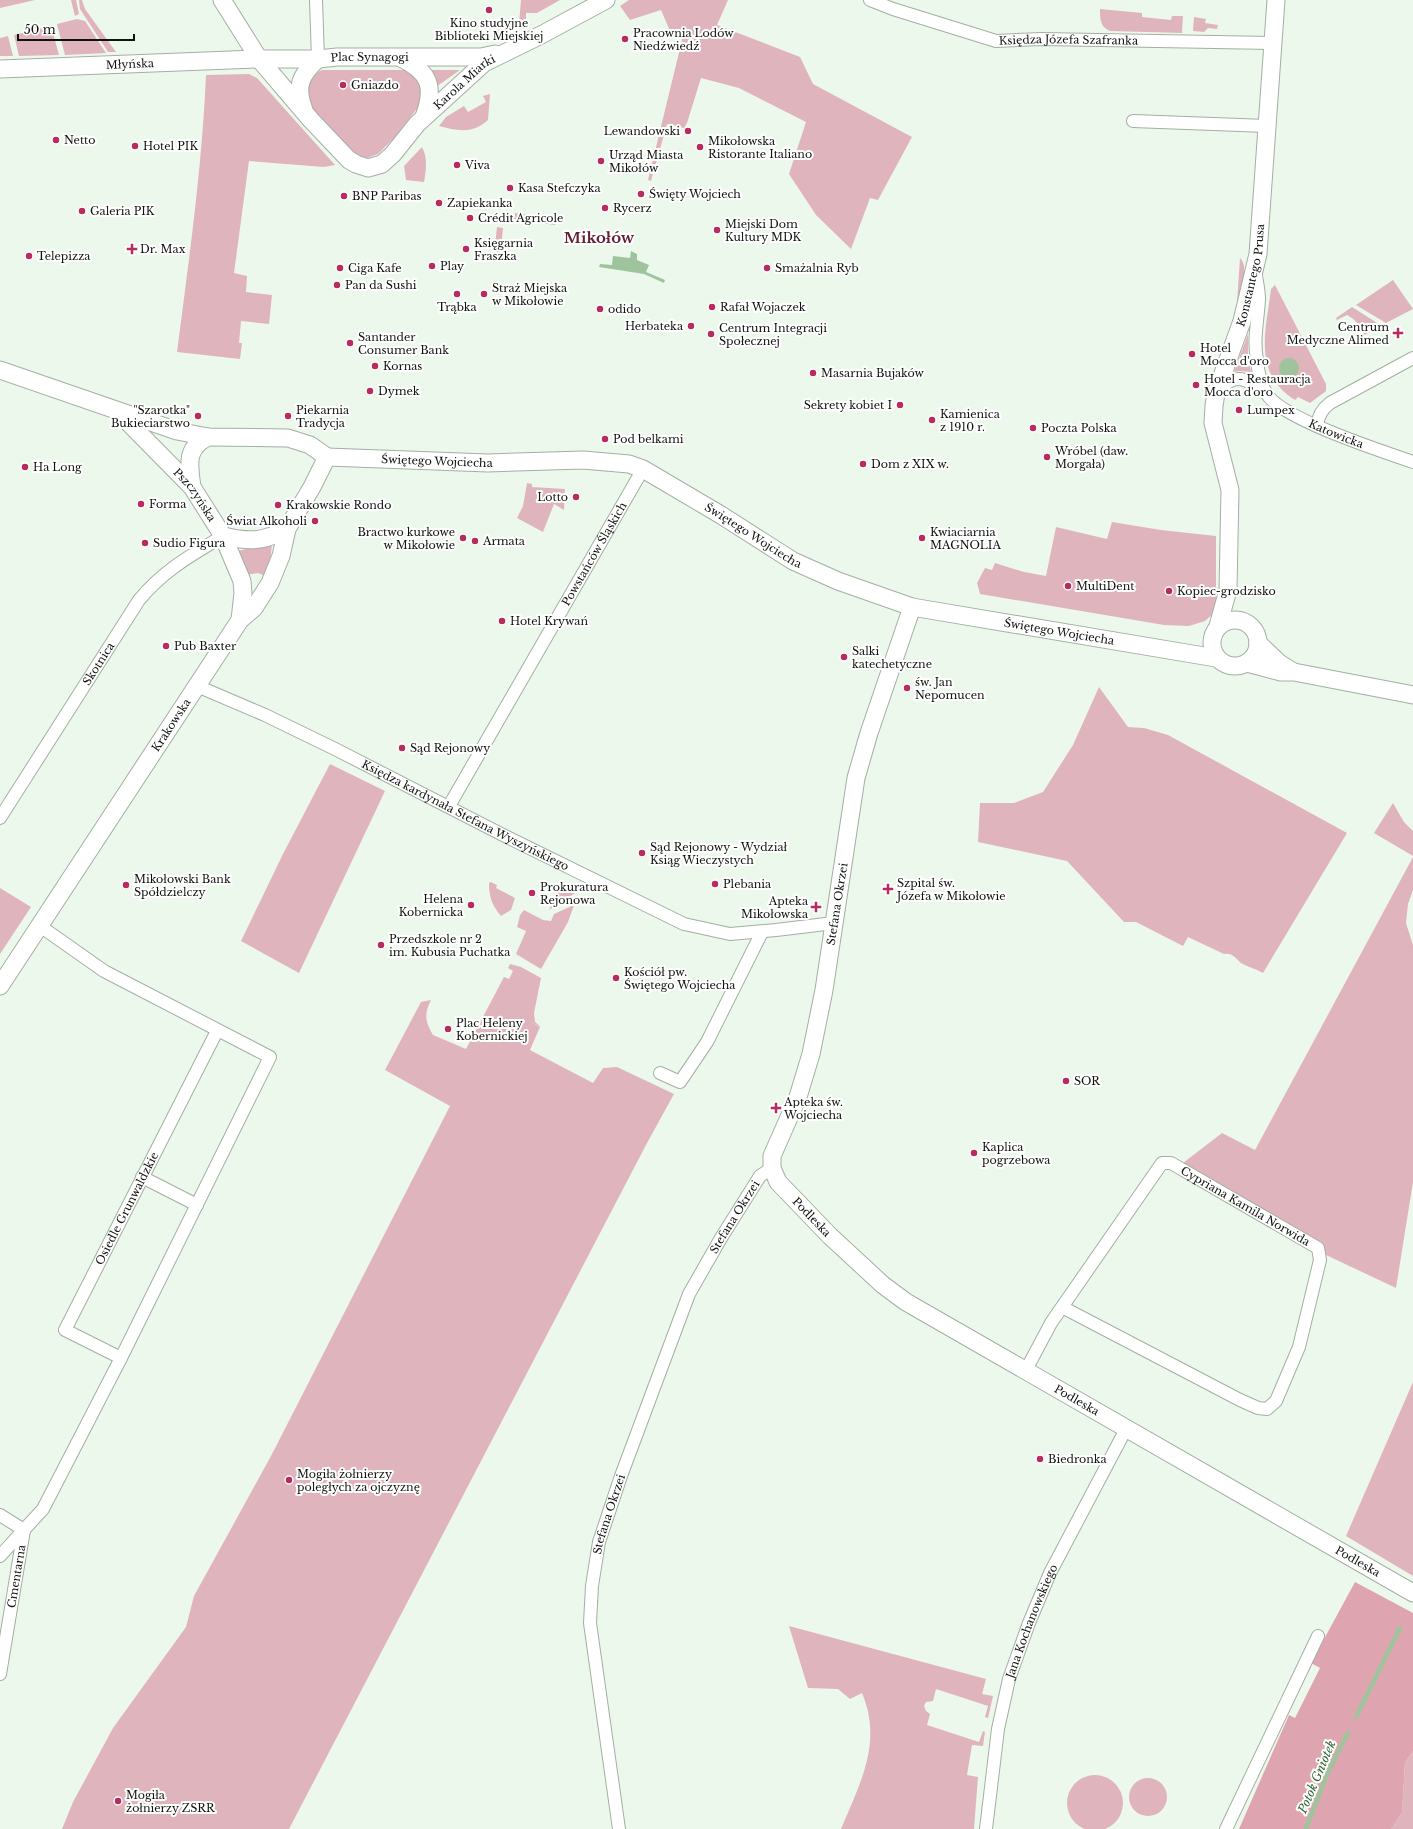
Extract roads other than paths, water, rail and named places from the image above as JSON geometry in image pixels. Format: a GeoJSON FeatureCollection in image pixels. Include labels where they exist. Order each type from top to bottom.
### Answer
{"type":"FeatureCollection","features":[{"type":"Feature","properties":{"kind":"street"},"geometry":{"type":"LineString","coordinates":[[222,0],[259,59]]}},
{"type":"Feature","properties":{"kind":"street"},"geometry":{"type":"LineString","coordinates":[[316,0],[318,59]]}},
{"type":"Feature","properties":{"kind":"street","name":"Karola Miarki"},"geometry":{"type":"LineString","coordinates":[[424,117],[484,63],[541,35],[606,0]]}},
{"type":"Feature","properties":{"kind":"street","name":"Księdza Józefa Szafranka"},"geometry":{"type":"LineString","coordinates":[[870,0],[893,9],[996,41],[1041,40],[1273,43]]}},
{"type":"Feature","properties":{"kind":"street","name":"Konstantego Prusa"},"geometry":{"type":"LineString","coordinates":[[1216,629],[1228,592],[1230,490],[1214,423],[1216,393],[1239,332],[1258,254],[1276,0]]}},
{"type":"Feature","properties":{"kind":"street","name":"Karola Miarki"},"geometry":{"type":"LineString","coordinates":[[400,58],[481,57],[507,51]]}},
{"type":"Feature","properties":{"kind":"street","name":"Plac Synagogi"},"geometry":{"type":"LineString","coordinates":[[337,57],[400,58],[419,69],[428,85],[430,101],[424,117],[412,129],[393,154],[382,164],[368,168],[349,160],[304,112],[259,59],[318,59],[337,57]]}},
{"type":"Feature","properties":{"kind":"street","name":"Młyńska"},"geometry":{"type":"LineString","coordinates":[[0,69],[259,59]]}},
{"type":"Feature","properties":{"kind":"street","name":"Plac Synagogi"},"geometry":{"type":"LineString","coordinates":[[304,112],[301,102],[300,82],[306,70],[318,59]]}},
{"type":"Feature","properties":{"kind":"street"},"geometry":{"type":"LineString","coordinates":[[1133,121],[1267,126]]}},
{"type":"Feature","properties":{"kind":"street","name":"Katowicka"},"geometry":{"type":"LineString","coordinates":[[1255,270],[1259,298],[1255,342],[1259,373],[1266,392]]}},
{"type":"Feature","properties":{"kind":"street"},"geometry":{"type":"LineString","coordinates":[[1316,426],[1318,417],[1324,408],[1343,395],[1413,358]]}},
{"type":"Feature","properties":{"kind":"street","name":"Pszczyńska"},"geometry":{"type":"LineString","coordinates":[[0,370],[177,431],[208,437],[288,438],[310,445],[327,457]]}},
{"type":"Feature","properties":{"kind":"street","name":"Katowicka"},"geometry":{"type":"LineString","coordinates":[[1216,393],[1231,379],[1239,378],[1246,380],[1266,392],[1277,404],[1316,426],[1413,462]]}},
{"type":"Feature","properties":{"kind":"street","name":"Pszczyńska"},"geometry":{"type":"LineString","coordinates":[[117,411],[192,487],[223,536],[242,581],[243,593],[240,620]]}},
{"type":"Feature","properties":{"kind":"street"},"geometry":{"type":"LineString","coordinates":[[192,487],[190,461],[191,452],[198,442],[208,437]]}},
{"type":"Feature","properties":{"kind":"street","name":"Świętego Wojciecha"},"geometry":{"type":"LineString","coordinates":[[327,457],[488,463],[583,460],[618,462],[644,469],[721,515],[793,561],[823,575],[912,607],[1216,658]]}},
{"type":"Feature","properties":{"kind":"street","name":"Krakowska"},"geometry":{"type":"LineString","coordinates":[[0,986],[240,620],[254,608],[270,583],[281,556],[287,529],[312,487],[327,457]]}},
{"type":"Feature","properties":{"kind":"street","name":"Powstańców Śląskich"},"geometry":{"type":"LineString","coordinates":[[449,806],[644,469]]}},
{"type":"Feature","properties":{"kind":"street"},"geometry":{"type":"LineString","coordinates":[[223,536],[254,541],[273,537],[287,529]]}},
{"type":"Feature","properties":{"kind":"street","name":"Skotnica"},"geometry":{"type":"LineString","coordinates":[[0,818],[139,600],[153,583],[172,567],[223,536]]}},
{"type":"Feature","properties":{"kind":"street","name":"Konstantego Prusa"},"geometry":{"type":"LineString","coordinates":[[1228,592],[1238,620]]}},
{"type":"Feature","properties":{"kind":"street","name":"Stefana Okrzei"},"geometry":{"type":"LineString","coordinates":[[619,1829],[590,1623],[592,1586],[599,1542],[621,1476],[689,1294],[721,1238],[760,1176],[772,1168],[772,1156],[798,1097],[810,1054],[824,990],[856,778],[868,734],[912,607]]}},
{"type":"Feature","properties":{"kind":"street"},"geometry":{"type":"LineString","coordinates":[[1294,672],[1279,662],[1258,643],[1254,631],[1250,626],[1238,620],[1231,620],[1216,629],[1211,646],[1216,658],[1227,666],[1234,667],[1247,664],[1281,672],[1294,672],[1413,695]]}},
{"type":"Feature","properties":{"kind":"street","name":"Świętego Wojciecha"},"geometry":{"type":"LineString","coordinates":[[1179,651],[1204,642],[1216,629]]}},
{"type":"Feature","properties":{"kind":"street"},"geometry":{"type":"LineString","coordinates":[[1247,664],[1255,655],[1258,643]]}},
{"type":"Feature","properties":{"kind":"street","name":"Księdza kardynała Stefana Wyszyńskiego"},"geometry":{"type":"LineString","coordinates":[[197,686],[265,715],[328,745],[507,837],[684,924],[730,934],[762,932],[834,923]]}},
{"type":"Feature","properties":{"kind":"street"},"geometry":{"type":"LineString","coordinates":[[0,1556],[43,1509],[121,1358],[270,1057],[217,1031],[104,971],[40,926]]}},
{"type":"Feature","properties":{"kind":"street"},"geometry":{"type":"LineString","coordinates":[[660,1073],[680,1082],[707,1042],[762,932]]}},
{"type":"Feature","properties":{"kind":"street","name":"Osiedle Grunwaldzkie"},"geometry":{"type":"LineString","coordinates":[[121,1358],[65,1330],[217,1031]]}},
{"type":"Feature","properties":{"kind":"street","name":"Cypriana Kamila Norwida"},"geometry":{"type":"LineString","coordinates":[[1026,1370],[1048,1328],[1062,1307],[1162,1163],[1171,1163],[1318,1248],[1320,1255],[1299,1347],[1276,1401],[1267,1409],[1258,1408],[1240,1400],[1062,1307]]}},
{"type":"Feature","properties":{"kind":"street","name":"Podleska"},"geometry":{"type":"LineString","coordinates":[[772,1168],[778,1182],[830,1236],[883,1285],[906,1302],[1413,1593]]}},
{"type":"Feature","properties":{"kind":"street"},"geometry":{"type":"LineString","coordinates":[[142,1177],[197,1205]]}},
{"type":"Feature","properties":{"kind":"street","name":"Jana Kochanowskiego"},"geometry":{"type":"LineString","coordinates":[[986,1829],[998,1729],[1009,1680],[1024,1637],[1050,1573],[1126,1429]]}},
{"type":"Feature","properties":{"kind":"street","name":"Cmentarna"},"geometry":{"type":"LineString","coordinates":[[0,1515],[24,1530],[0,1674]]}},
{"type":"Feature","properties":{"kind":"street"},"geometry":{"type":"LineString","coordinates":[[1226,1829],[1318,1636]]}},
{"type":"Feature","properties":{"kind":"waterway","name":"Potok Gniotek"},"geometry":{"type":"LineString","coordinates":[[1356,1717],[1400,1628]]}},
{"type":"Feature","properties":{"kind":"waterway","name":"Potok Gniotek"},"geometry":{"type":"LineString","coordinates":[[1306,1829],[1327,1774],[1348,1733]]}},
{"type":"Feature","properties":{"kind":"place","name":"Kino studyjne Biblioteki Miejskiej"},"geometry":{"type":"Point","coordinates":[489,10]}},
{"type":"Feature","properties":{"kind":"place","name":"Pracownia Lodów Niedźwiedź"},"geometry":{"type":"Point","coordinates":[625,39]}},
{"type":"Feature","properties":{"kind":"place","name":"Gniazdo"},"geometry":{"type":"Point","coordinates":[343,85]}},
{"type":"Feature","properties":{"kind":"place","name":"Lewandowski"},"geometry":{"type":"Point","coordinates":[688,131]}},
{"type":"Feature","properties":{"kind":"place","name":"Netto"},"geometry":{"type":"Point","coordinates":[56,140]}},
{"type":"Feature","properties":{"kind":"place","name":"Hotel PIK"},"geometry":{"type":"Point","coordinates":[135,146]}},
{"type":"Feature","properties":{"kind":"place","name":"Mikołowska Ristorante Italiano"},"geometry":{"type":"Point","coordinates":[700,147]}},
{"type":"Feature","properties":{"kind":"place","name":"Urząd Miasta Mikołów"},"geometry":{"type":"Point","coordinates":[601,161]}},
{"type":"Feature","properties":{"kind":"place","name":"Viva"},"geometry":{"type":"Point","coordinates":[457,165]}},
{"type":"Feature","properties":{"kind":"place","name":"Kasa Stefczyka"},"geometry":{"type":"Point","coordinates":[510,188]}},
{"type":"Feature","properties":{"kind":"place","name":"Święty Wojciech"},"geometry":{"type":"Point","coordinates":[641,194]}},
{"type":"Feature","properties":{"kind":"place","name":"BNP Paribas"},"geometry":{"type":"Point","coordinates":[344,196]}},
{"type":"Feature","properties":{"kind":"place","name":"Zapiekanka"},"geometry":{"type":"Point","coordinates":[439,203]}},
{"type":"Feature","properties":{"kind":"place","name":"Rycerz"},"geometry":{"type":"Point","coordinates":[605,208]}},
{"type":"Feature","properties":{"kind":"place","name":"Galeria PIK"},"geometry":{"type":"Point","coordinates":[82,211]}},
{"type":"Feature","properties":{"kind":"place","name":"Crédit Agricole"},"geometry":{"type":"Point","coordinates":[470,218]}},
{"type":"Feature","properties":{"kind":"place","name":"Miejski Dom Kultury MDK"},"geometry":{"type":"Point","coordinates":[717,230]}},
{"type":"Feature","properties":{"kind":"place","name":"Dr. Max"},"geometry":{"type":"Point","coordinates":[132,249]}},
{"type":"Feature","properties":{"kind":"place","name":"Księgarnia Fraszka"},"geometry":{"type":"Point","coordinates":[466,249]}},
{"type":"Feature","properties":{"kind":"place","name":"Telepizza"},"geometry":{"type":"Point","coordinates":[29,256]}},
{"type":"Feature","properties":{"kind":"place","name":"Play"},"geometry":{"type":"Point","coordinates":[432,266]}},
{"type":"Feature","properties":{"kind":"place","name":"Ciga Kafe"},"geometry":{"type":"Point","coordinates":[340,268]}},
{"type":"Feature","properties":{"kind":"place","name":"Smażalnia Ryb"},"geometry":{"type":"Point","coordinates":[767,268]}},
{"type":"Feature","properties":{"kind":"place","name":"Pan da Sushi"},"geometry":{"type":"Point","coordinates":[337,285]}},
{"type":"Feature","properties":{"kind":"place","name":"Trąbka"},"geometry":{"type":"Point","coordinates":[457,294]}},
{"type":"Feature","properties":{"kind":"place","name":"Straż Miejska w Mikołowie"},"geometry":{"type":"Point","coordinates":[484,294]}},
{"type":"Feature","properties":{"kind":"place","name":"Rafał Wojaczek"},"geometry":{"type":"Point","coordinates":[712,307]}},
{"type":"Feature","properties":{"kind":"place","name":"odido"},"geometry":{"type":"Point","coordinates":[600,309]}},
{"type":"Feature","properties":{"kind":"place","name":"Herbateka"},"geometry":{"type":"Point","coordinates":[691,326]}},
{"type":"Feature","properties":{"kind":"place","name":"Centrum Medyczne Alimed"},"geometry":{"type":"Point","coordinates":[1398,333]}},
{"type":"Feature","properties":{"kind":"place","name":"Centrum Integracji Społecznej"},"geometry":{"type":"Point","coordinates":[711,334]}},
{"type":"Feature","properties":{"kind":"place","name":"Santander Consumer Bank"},"geometry":{"type":"Point","coordinates":[350,343]}},
{"type":"Feature","properties":{"kind":"place","name":"Hotel Mocca d'oro"},"geometry":{"type":"Point","coordinates":[1192,354]}},
{"type":"Feature","properties":{"kind":"place","name":"Kornas"},"geometry":{"type":"Point","coordinates":[375,366]}},
{"type":"Feature","properties":{"kind":"place","name":"Masarnia Bujaków"},"geometry":{"type":"Point","coordinates":[813,373]}},
{"type":"Feature","properties":{"kind":"place","name":"Hotel - Restauracja Mocca d'oro"},"geometry":{"type":"Point","coordinates":[1196,385]}},
{"type":"Feature","properties":{"kind":"place","name":"Dymek"},"geometry":{"type":"Point","coordinates":[370,391]}},
{"type":"Feature","properties":{"kind":"place","name":"Sekrety kobiet I"},"geometry":{"type":"Point","coordinates":[900,405]}},
{"type":"Feature","properties":{"kind":"place","name":"Lumpex"},"geometry":{"type":"Point","coordinates":[1239,410]}},
{"type":"Feature","properties":{"kind":"place","name":"\"Szarotka\" Bukieciarstwo"},"geometry":{"type":"Point","coordinates":[198,416]}},
{"type":"Feature","properties":{"kind":"place","name":"Piekarnia Tradycja"},"geometry":{"type":"Point","coordinates":[288,416]}},
{"type":"Feature","properties":{"kind":"place","name":"Kamienica z 1910 r."},"geometry":{"type":"Point","coordinates":[932,420]}},
{"type":"Feature","properties":{"kind":"place","name":"Poczta Polska"},"geometry":{"type":"Point","coordinates":[1033,428]}},
{"type":"Feature","properties":{"kind":"place","name":"Pod belkami"},"geometry":{"type":"Point","coordinates":[605,439]}},
{"type":"Feature","properties":{"kind":"place","name":"Wróbel (daw. Morgała)"},"geometry":{"type":"Point","coordinates":[1047,457]}},
{"type":"Feature","properties":{"kind":"place","name":"Dom z XIX w."},"geometry":{"type":"Point","coordinates":[863,464]}},
{"type":"Feature","properties":{"kind":"place","name":"Ha Long"},"geometry":{"type":"Point","coordinates":[25,467]}},
{"type":"Feature","properties":{"kind":"place","name":"Lotto"},"geometry":{"type":"Point","coordinates":[576,497]}},
{"type":"Feature","properties":{"kind":"place","name":"Forma"},"geometry":{"type":"Point","coordinates":[141,504]}},
{"type":"Feature","properties":{"kind":"place","name":"Krakowskie Rondo"},"geometry":{"type":"Point","coordinates":[278,505]}},
{"type":"Feature","properties":{"kind":"place","name":"Świat Alkoholi"},"geometry":{"type":"Point","coordinates":[315,521]}},
{"type":"Feature","properties":{"kind":"place","name":"Bractwo kurkowe w Mikołowie"},"geometry":{"type":"Point","coordinates":[463,538]}},
{"type":"Feature","properties":{"kind":"place","name":"Kwiaciarnia MAGNOLIA"},"geometry":{"type":"Point","coordinates":[922,538]}},
{"type":"Feature","properties":{"kind":"place","name":"Armata"},"geometry":{"type":"Point","coordinates":[475,541]}},
{"type":"Feature","properties":{"kind":"place","name":"Sudio Figura"},"geometry":{"type":"Point","coordinates":[145,543]}},
{"type":"Feature","properties":{"kind":"place","name":"MultiDent"},"geometry":{"type":"Point","coordinates":[1068,586]}},
{"type":"Feature","properties":{"kind":"place","name":"Kopiec-grodzisko"},"geometry":{"type":"Point","coordinates":[1169,591]}},
{"type":"Feature","properties":{"kind":"place","name":"Hotel Krywań"},"geometry":{"type":"Point","coordinates":[502,621]}},
{"type":"Feature","properties":{"kind":"place","name":"Pub Baxter"},"geometry":{"type":"Point","coordinates":[166,646]}},
{"type":"Feature","properties":{"kind":"place","name":"Salki katechetyczne"},"geometry":{"type":"Point","coordinates":[844,657]}},
{"type":"Feature","properties":{"kind":"place","name":"św. Jan Nepomucen"},"geometry":{"type":"Point","coordinates":[907,688]}},
{"type":"Feature","properties":{"kind":"place","name":"Sąd Rejonowy"},"geometry":{"type":"Point","coordinates":[402,748]}},
{"type":"Feature","properties":{"kind":"place","name":"Sąd Rejonowy - Wydział Ksiąg Wieczystych"},"geometry":{"type":"Point","coordinates":[642,853]}},
{"type":"Feature","properties":{"kind":"place","name":"Plebania"},"geometry":{"type":"Point","coordinates":[715,884]}},
{"type":"Feature","properties":{"kind":"place","name":"Mikołowski Bank Spółdzielczy"},"geometry":{"type":"Point","coordinates":[126,885]}},
{"type":"Feature","properties":{"kind":"place","name":"Szpital św. Józefa w Mikołowie"},"geometry":{"type":"Point","coordinates":[888,889]}},
{"type":"Feature","properties":{"kind":"place","name":"Prokuratura Rejonowa"},"geometry":{"type":"Point","coordinates":[532,893]}},
{"type":"Feature","properties":{"kind":"place","name":"Helena Kobernicka"},"geometry":{"type":"Point","coordinates":[471,905]}},
{"type":"Feature","properties":{"kind":"place","name":"Apteka Mikołowska"},"geometry":{"type":"Point","coordinates":[816,907]}},
{"type":"Feature","properties":{"kind":"place","name":"Przedszkole nr 2 im. Kubusia Puchatka"},"geometry":{"type":"Point","coordinates":[381,945]}},
{"type":"Feature","properties":{"kind":"place","name":"Kościół pw. Świętego Wojciecha"},"geometry":{"type":"Point","coordinates":[616,978]}},
{"type":"Feature","properties":{"kind":"place","name":"Plac Heleny Kobernickiej"},"geometry":{"type":"Point","coordinates":[448,1029]}},
{"type":"Feature","properties":{"kind":"place","name":"SOR"},"geometry":{"type":"Point","coordinates":[1066,1081]}},
{"type":"Feature","properties":{"kind":"place","name":"Apteka św. Wojciecha"},"geometry":{"type":"Point","coordinates":[776,1108]}},
{"type":"Feature","properties":{"kind":"place","name":"Kaplica pogrzebowa"},"geometry":{"type":"Point","coordinates":[974,1153]}},
{"type":"Feature","properties":{"kind":"place","name":"Biedronka"},"geometry":{"type":"Point","coordinates":[1040,1459]}},
{"type":"Feature","properties":{"kind":"place","name":"Mogiła żołnierzy poległych za ojczyznę"},"geometry":{"type":"Point","coordinates":[289,1480]}},
{"type":"Feature","properties":{"kind":"place","name":"Mogiła żołnierzy ZSRR"},"geometry":{"type":"Point","coordinates":[118,1801]}},
{"type":"Feature","properties":{"kind":"district","name":"Mikołów"},"geometry":{"type":"Point","coordinates":[599,238]}}]}
